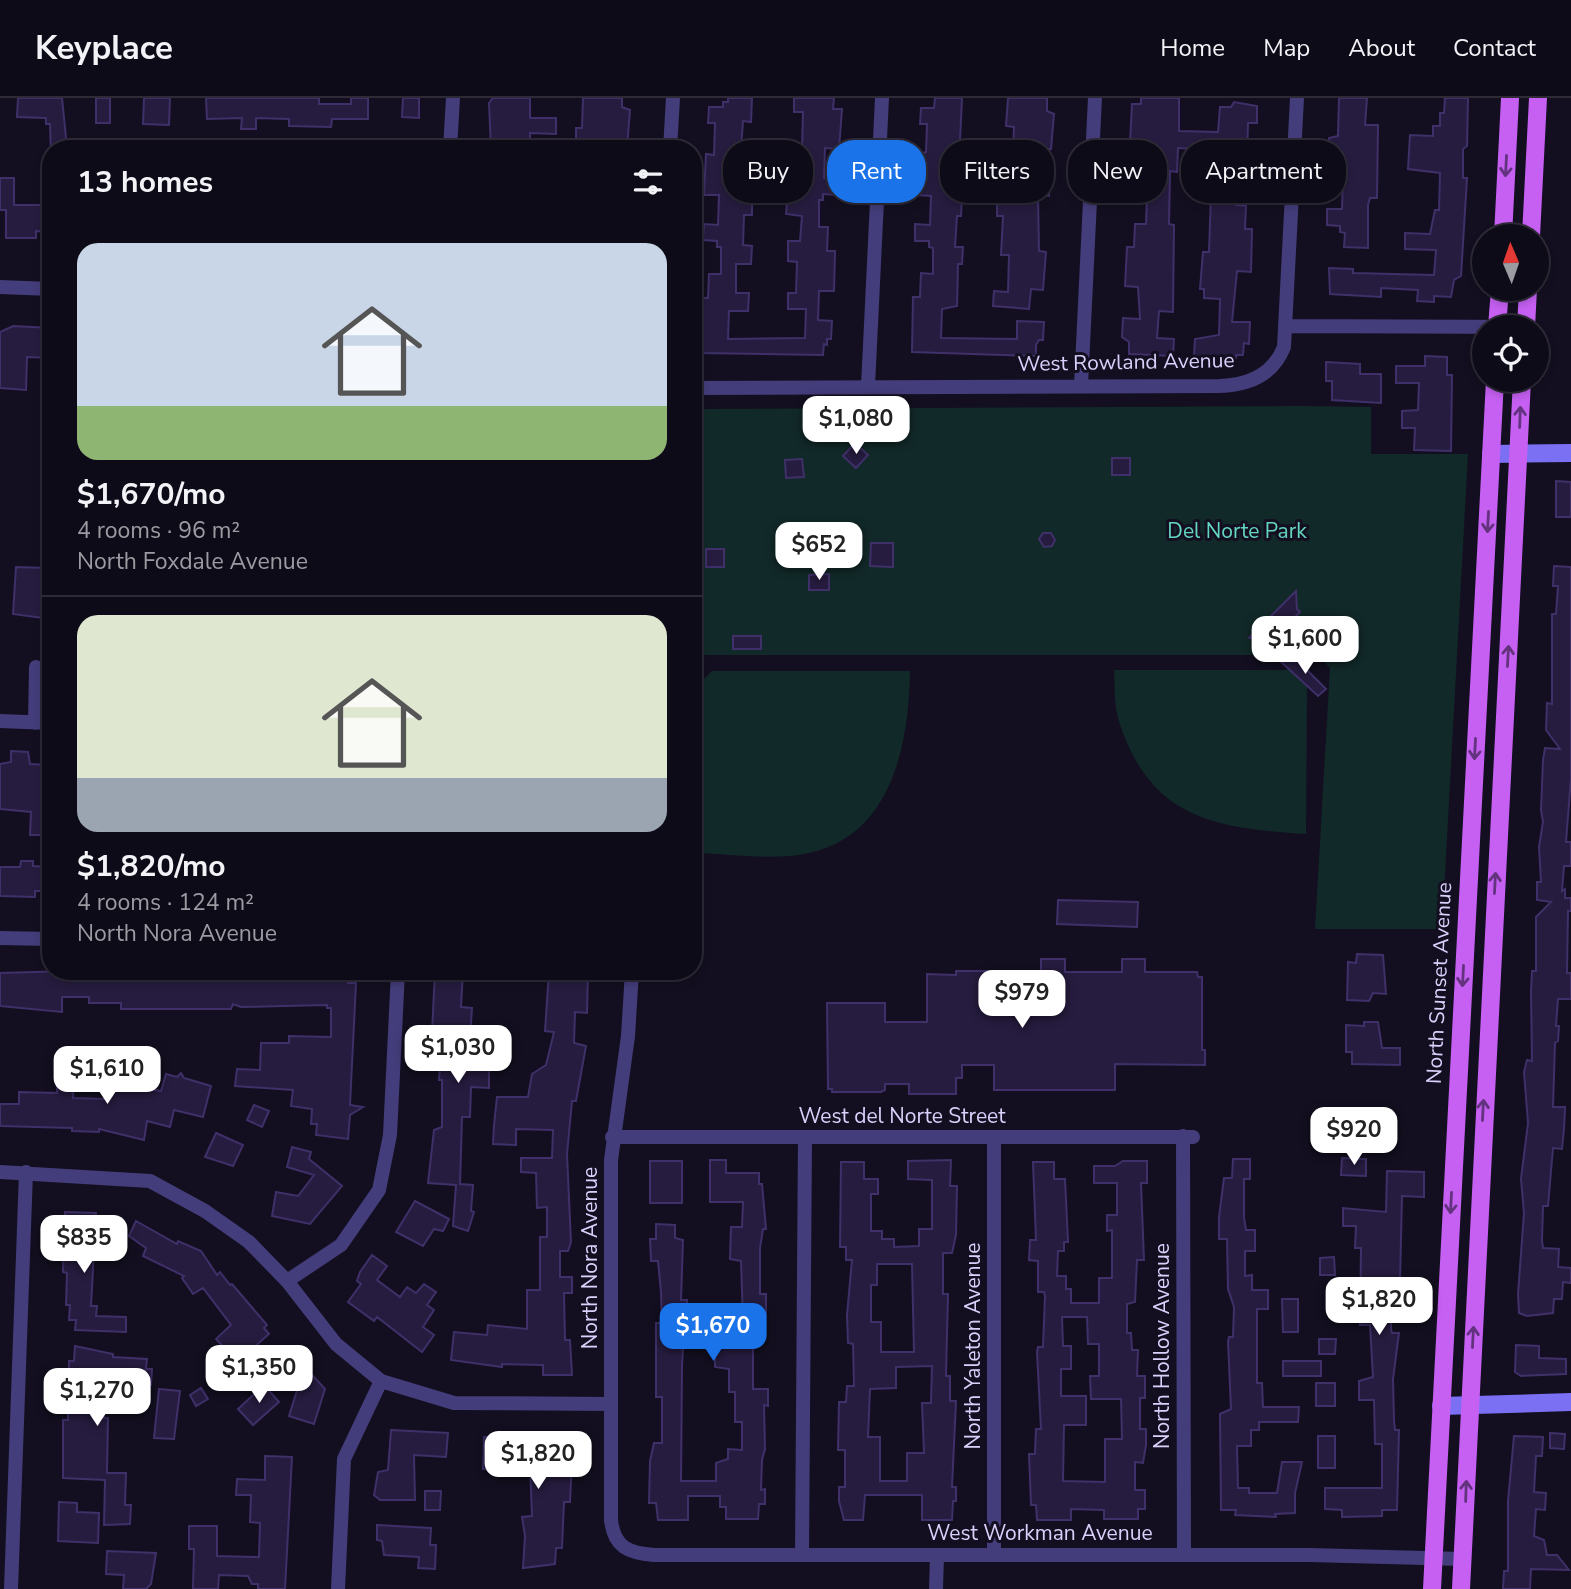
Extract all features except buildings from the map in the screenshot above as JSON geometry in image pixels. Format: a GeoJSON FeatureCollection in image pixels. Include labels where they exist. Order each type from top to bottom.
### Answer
{"type":"FeatureCollection","features":[{"type":"Feature","properties":{"kind":"main road"},"geometry":{"type":"LineString","coordinates":[[1504,224],[1510,98]]}},
{"type":"Feature","properties":{"kind":"main road"},"geometry":{"type":"LineString","coordinates":[[1532,224],[1538,98]]}},
{"type":"Feature","properties":{"kind":"main road","name":"North Sunset Avenue"},"geometry":{"type":"LineString","coordinates":[[1432,1589],[1494,392]]}},
{"type":"Feature","properties":{"kind":"main road"},"geometry":{"type":"LineString","coordinates":[[1461,1589],[1522,392]]}},
{"type":"Feature","properties":{"kind":"street"},"geometry":{"type":"LineString","coordinates":[[451,140],[453,98]]}},
{"type":"Feature","properties":{"kind":"street"},"geometry":{"type":"LineString","coordinates":[[671,140],[673,98]]}},
{"type":"Feature","properties":{"kind":"street"},"geometry":{"type":"LineString","coordinates":[[868,386],[882,98]]}},
{"type":"Feature","properties":{"kind":"street"},"geometry":{"type":"LineString","coordinates":[[1081,386],[1095,98]]}},
{"type":"Feature","properties":{"kind":"street"},"geometry":{"type":"LineString","coordinates":[[1297,98],[1287,326],[1472,327]]}},
{"type":"Feature","properties":{"kind":"street"},"geometry":{"type":"LineString","coordinates":[[0,287],[42,289]]}},
{"type":"Feature","properties":{"kind":"street","name":"West Rowland Avenue"},"geometry":{"type":"LineString","coordinates":[[702,388],[1242,384],[1260,376],[1275,364],[1284,347],[1287,326]]}},
{"type":"Feature","properties":{"kind":"street"},"geometry":{"type":"LineString","coordinates":[[1491,454],[1571,453]]}},
{"type":"Feature","properties":{"kind":"street"},"geometry":{"type":"LineString","coordinates":[[36,667],[36,723]]}},
{"type":"Feature","properties":{"kind":"street"},"geometry":{"type":"LineString","coordinates":[[0,722],[42,723]]}},
{"type":"Feature","properties":{"kind":"street"},"geometry":{"type":"LineString","coordinates":[[0,938],[42,939]]}},
{"type":"Feature","properties":{"kind":"street"},"geometry":{"type":"LineString","coordinates":[[287,1281],[341,1244],[379,1190],[390,1135],[398,980]]}},
{"type":"Feature","properties":{"kind":"street","name":"North Nora Avenue"},"geometry":{"type":"LineString","coordinates":[[619,1544],[611,1520],[612,1137],[626,1057],[631,980]]}},
{"type":"Feature","properties":{"kind":"street","name":"West del Norte Street"},"geometry":{"type":"LineString","coordinates":[[612,1137],[1188,1137]]}},
{"type":"Feature","properties":{"kind":"street"},"geometry":{"type":"LineString","coordinates":[[802,1555],[805,1137]]}},
{"type":"Feature","properties":{"kind":"street","name":"North Yaleton Avenue"},"geometry":{"type":"LineString","coordinates":[[994,1137],[994,1555]]}},
{"type":"Feature","properties":{"kind":"street","name":"North Hollow Avenue"},"geometry":{"type":"LineString","coordinates":[[1184,1555],[1188,1137]]}},
{"type":"Feature","properties":{"kind":"street"},"geometry":{"type":"LineString","coordinates":[[0,1172],[150,1181],[205,1211],[249,1242],[287,1281],[336,1344],[381,1381],[454,1403],[611,1404]]}},
{"type":"Feature","properties":{"kind":"street"},"geometry":{"type":"LineString","coordinates":[[11,1589],[26,1172]]}},
{"type":"Feature","properties":{"kind":"street"},"geometry":{"type":"LineString","coordinates":[[338,1589],[344,1459],[381,1381]]}},
{"type":"Feature","properties":{"kind":"street"},"geometry":{"type":"LineString","coordinates":[[1441,1406],[1571,1402]]}},
{"type":"Feature","properties":{"kind":"street","name":"West Workman Avenue"},"geometry":{"type":"LineString","coordinates":[[619,1544],[633,1553],[643,1554],[1184,1555],[1463,1559]]}},
{"type":"Feature","properties":{"kind":"street"},"geometry":{"type":"LineString","coordinates":[[936,1589],[937,1556]]}},
{"type":"Feature","properties":{"kind":"green space","name":"Del Norte Park"},"geometry":{"type":"Polygon","coordinates":[[[1371,407],[1371,454],[1468,454],[1442,929],[1315,929],[1330,668],[1318,655],[702,655],[702,409],[1371,407]]]}},
{"type":"Feature","properties":{"kind":"green space"},"geometry":{"type":"Polygon","coordinates":[[[1114,670],[1290,670],[1307,686],[1306,834],[1242,828],[1214,821],[1189,812],[1167,798],[1148,778],[1131,752],[1118,718],[1114,670]]]}},
{"type":"Feature","properties":{"kind":"green space"},"geometry":{"type":"Polygon","coordinates":[[[712,671],[910,671],[906,727],[900,755],[891,782],[878,806],[860,827],[837,843],[809,853],[768,857],[702,853],[702,681],[712,671]]]}}]}
